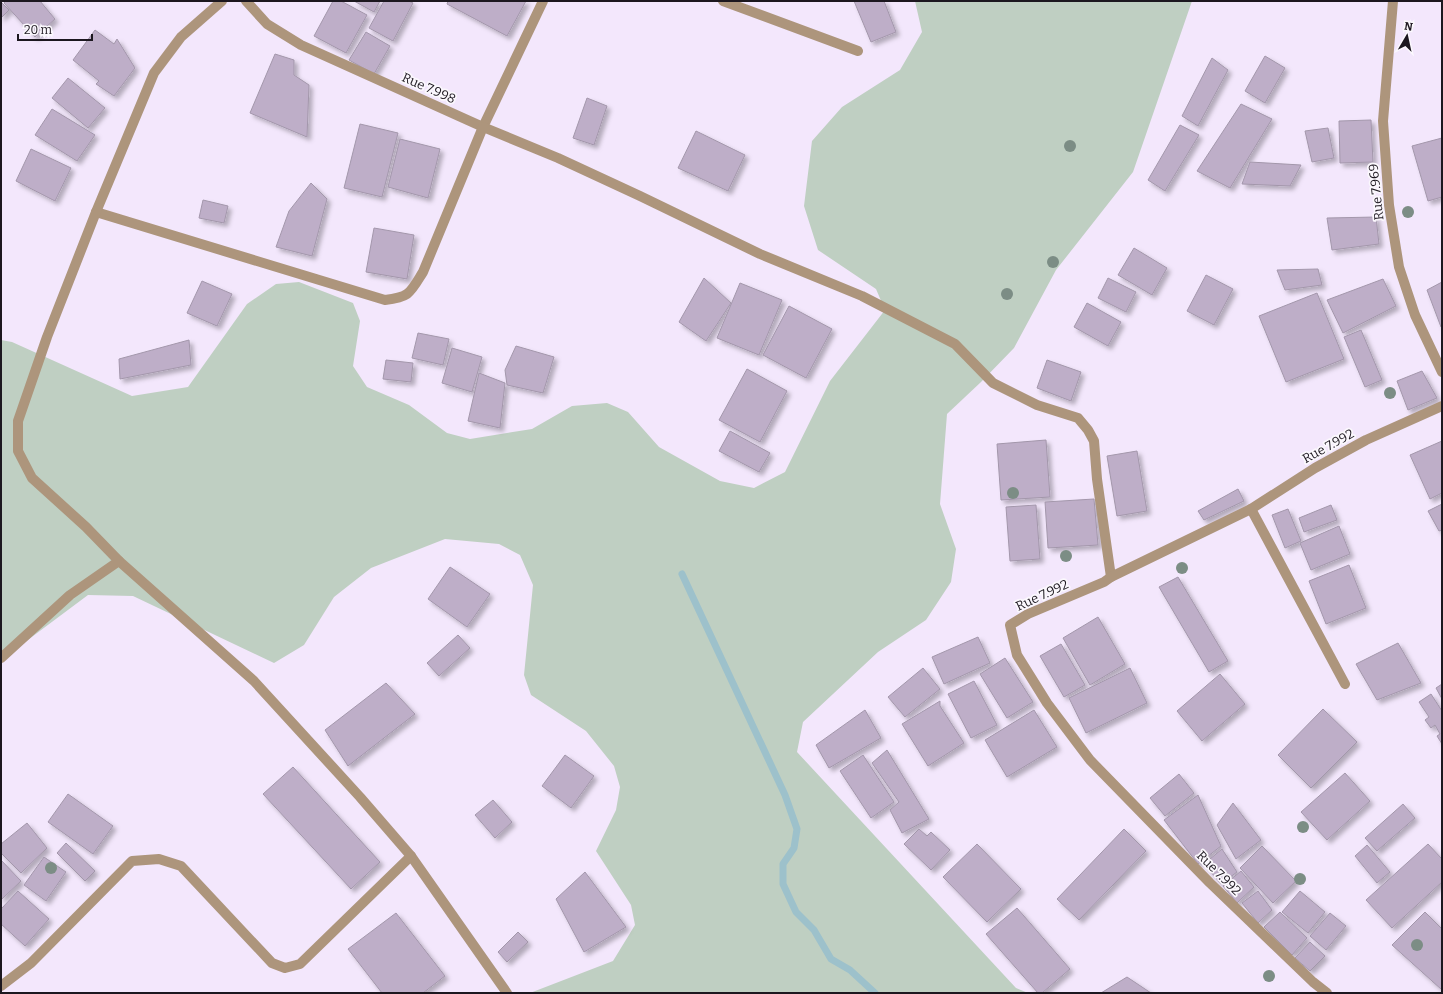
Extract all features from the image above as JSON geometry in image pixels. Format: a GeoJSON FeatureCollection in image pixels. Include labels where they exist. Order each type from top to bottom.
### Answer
{"type":"FeatureCollection","features":[{"type":"Feature","properties":{"kind":"street"},"geometry":{"type":"LineString","coordinates":[[222,1],[181,37],[154,73],[96,212],[47,337],[18,421],[18,451],[32,478],[86,527],[120,561],[254,681],[360,797],[411,856],[507,993]]}},
{"type":"Feature","properties":{"kind":"street","name":"Rue 7.998"},"geometry":{"type":"LineString","coordinates":[[246,1],[267,24],[301,45],[483,127],[558,158],[760,254],[862,296],[955,344],[993,383],[1037,405],[1078,418],[1088,430],[1094,441],[1097,479],[1111,577]]}},
{"type":"Feature","properties":{"kind":"street"},"geometry":{"type":"LineString","coordinates":[[96,212],[385,300],[402,298],[413,288],[423,272],[483,127],[543,1]]}},
{"type":"Feature","properties":{"kind":"street"},"geometry":{"type":"LineString","coordinates":[[723,1],[858,51]]}},
{"type":"Feature","properties":{"kind":"street","name":"Rue 7.969"},"geometry":{"type":"LineString","coordinates":[[1393,1],[1383,121],[1389,205],[1400,267],[1415,315],[1442,372]]}},
{"type":"Feature","properties":{"kind":"street","name":"Rue 7.992"},"geometry":{"type":"LineString","coordinates":[[1327,993],[1313,982],[1210,883],[1090,760],[1047,703],[1017,655],[1010,625],[1028,614],[1104,582],[1111,577],[1251,509],[1315,468],[1359,444],[1442,406]]}},
{"type":"Feature","properties":{"kind":"street"},"geometry":{"type":"LineString","coordinates":[[1251,509],[1345,684]]}},
{"type":"Feature","properties":{"kind":"street"},"geometry":{"type":"LineString","coordinates":[[1,658],[70,595],[120,561]]}},
{"type":"Feature","properties":{"kind":"street"},"geometry":{"type":"LineString","coordinates":[[1,986],[31,963],[132,861],[159,859],[181,866],[272,963],[285,968],[300,964],[411,856]]}},
{"type":"Feature","properties":{"kind":"green space"},"geometry":{"type":"Polygon","coordinates":[[[915,1],[1192,1],[1133,172],[1056,270],[1014,348],[947,414],[940,504],[956,549],[951,582],[926,620],[878,652],[803,722],[797,752],[1016,988],[1028,993],[530,993],[613,961],[635,925],[631,905],[596,851],[616,810],[620,787],[614,766],[586,731],[531,695],[524,675],[533,585],[520,555],[499,544],[445,539],[371,568],[334,597],[304,645],[274,663],[133,596],[88,595],[1,660],[1,340],[12,342],[132,396],[188,387],[247,304],[276,284],[299,282],[353,303],[360,321],[353,366],[367,387],[409,405],[447,433],[470,439],[532,429],[572,406],[607,403],[628,412],[659,447],[720,481],[754,488],[785,472],[830,381],[885,310],[876,289],[818,250],[804,206],[812,141],[842,107],[900,70],[922,32],[915,1]]]}},
{"type":"Feature","properties":{"kind":"building"},"geometry":{"type":"Polygon","coordinates":[[[6,1],[40,1],[55,19],[35,37],[4,3],[6,1]]]}},
{"type":"Feature","properties":{"kind":"building"},"geometry":{"type":"Polygon","coordinates":[[[333,1],[341,1],[367,15],[346,53],[314,36],[333,1]]]}},
{"type":"Feature","properties":{"kind":"building"},"geometry":{"type":"Polygon","coordinates":[[[354,1],[380,1],[374,12],[354,1]]]}},
{"type":"Feature","properties":{"kind":"building"},"geometry":{"type":"Polygon","coordinates":[[[384,1],[409,1],[413,3],[393,41],[369,28],[384,1]]]}},
{"type":"Feature","properties":{"kind":"building"},"geometry":{"type":"Polygon","coordinates":[[[448,1],[526,1],[507,36],[447,4],[448,1]]]}},
{"type":"Feature","properties":{"kind":"building"},"geometry":{"type":"Polygon","coordinates":[[[854,1],[884,1],[896,32],[871,42],[854,1]]]}},
{"type":"Feature","properties":{"kind":"building"},"geometry":{"type":"Polygon","coordinates":[[[1,2],[9,10],[1,18],[1,2]]]}},
{"type":"Feature","properties":{"kind":"building"},"geometry":{"type":"Polygon","coordinates":[[[95,30],[114,44],[117,39],[135,68],[114,96],[96,84],[99,81],[73,60],[95,30]]]}},
{"type":"Feature","properties":{"kind":"building"},"geometry":{"type":"Polygon","coordinates":[[[366,32],[390,46],[374,74],[349,60],[366,32]]]}},
{"type":"Feature","properties":{"kind":"building"},"geometry":{"type":"Polygon","coordinates":[[[275,54],[294,60],[294,75],[309,85],[307,137],[250,113],[275,54]]]}},
{"type":"Feature","properties":{"kind":"building"},"geometry":{"type":"Polygon","coordinates":[[[1265,56],[1285,68],[1265,103],[1245,91],[1265,56]]]}},
{"type":"Feature","properties":{"kind":"building"},"geometry":{"type":"Polygon","coordinates":[[[1212,58],[1228,70],[1198,126],[1182,116],[1212,58]]]}},
{"type":"Feature","properties":{"kind":"building"},"geometry":{"type":"Polygon","coordinates":[[[68,78],[105,108],[88,128],[52,98],[68,78]]]}},
{"type":"Feature","properties":{"kind":"building"},"geometry":{"type":"Polygon","coordinates":[[[587,98],[607,106],[594,145],[573,138],[587,98]]]}},
{"type":"Feature","properties":{"kind":"building"},"geometry":{"type":"Polygon","coordinates":[[[1241,104],[1272,119],[1230,188],[1197,171],[1241,104]]]}},
{"type":"Feature","properties":{"kind":"building"},"geometry":{"type":"Polygon","coordinates":[[[52,109],[95,135],[77,161],[35,135],[52,109]]]}},
{"type":"Feature","properties":{"kind":"building"},"geometry":{"type":"Polygon","coordinates":[[[1371,120],[1373,162],[1340,163],[1339,121],[1371,120]]]}},
{"type":"Feature","properties":{"kind":"building"},"geometry":{"type":"Polygon","coordinates":[[[360,124],[398,133],[382,197],[344,188],[360,124]]]}},
{"type":"Feature","properties":{"kind":"building"},"geometry":{"type":"Polygon","coordinates":[[[1180,125],[1199,135],[1165,191],[1148,180],[1180,125]]]}},
{"type":"Feature","properties":{"kind":"building"},"geometry":{"type":"Polygon","coordinates":[[[1328,128],[1334,158],[1312,162],[1305,131],[1328,128]]]}},
{"type":"Feature","properties":{"kind":"building"},"geometry":{"type":"Polygon","coordinates":[[[696,131],[745,155],[728,191],[678,168],[696,131]]]}},
{"type":"Feature","properties":{"kind":"building"},"geometry":{"type":"Polygon","coordinates":[[[1442,138],[1442,197],[1428,201],[1412,146],[1442,138]]]}},
{"type":"Feature","properties":{"kind":"building"},"geometry":{"type":"Polygon","coordinates":[[[400,139],[440,149],[428,198],[388,187],[400,139]]]}},
{"type":"Feature","properties":{"kind":"building"},"geometry":{"type":"Polygon","coordinates":[[[31,149],[71,168],[55,201],[16,181],[31,149]]]}},
{"type":"Feature","properties":{"kind":"building"},"geometry":{"type":"Polygon","coordinates":[[[1250,162],[1301,165],[1290,186],[1242,184],[1250,162]]]}},
{"type":"Feature","properties":{"kind":"building"},"geometry":{"type":"Polygon","coordinates":[[[311,183],[327,199],[312,256],[276,247],[289,211],[311,183]]]}},
{"type":"Feature","properties":{"kind":"building"},"geometry":{"type":"Polygon","coordinates":[[[203,200],[228,206],[224,223],[199,218],[203,200]]]}},
{"type":"Feature","properties":{"kind":"building"},"geometry":{"type":"Polygon","coordinates":[[[1376,217],[1379,244],[1332,250],[1327,218],[1376,217]]]}},
{"type":"Feature","properties":{"kind":"building"},"geometry":{"type":"Polygon","coordinates":[[[374,228],[414,235],[407,279],[366,272],[374,228]]]}},
{"type":"Feature","properties":{"kind":"building"},"geometry":{"type":"Polygon","coordinates":[[[1134,248],[1167,268],[1152,295],[1118,275],[1134,248]]]}},
{"type":"Feature","properties":{"kind":"building"},"geometry":{"type":"Polygon","coordinates":[[[1318,269],[1322,285],[1285,290],[1277,270],[1318,269]]]}},
{"type":"Feature","properties":{"kind":"building"},"geometry":{"type":"Polygon","coordinates":[[[1206,275],[1233,289],[1214,325],[1187,311],[1206,275]]]}},
{"type":"Feature","properties":{"kind":"building"},"geometry":{"type":"Polygon","coordinates":[[[704,278],[731,303],[706,341],[679,322],[704,278]]]}},
{"type":"Feature","properties":{"kind":"building"},"geometry":{"type":"Polygon","coordinates":[[[1108,278],[1136,292],[1126,312],[1098,298],[1108,278]]]}},
{"type":"Feature","properties":{"kind":"building"},"geometry":{"type":"Polygon","coordinates":[[[1383,279],[1396,306],[1343,333],[1327,300],[1383,279]]]}},
{"type":"Feature","properties":{"kind":"building"},"geometry":{"type":"Polygon","coordinates":[[[202,281],[232,294],[217,326],[187,313],[202,281]]]}},
{"type":"Feature","properties":{"kind":"building"},"geometry":{"type":"Polygon","coordinates":[[[1442,282],[1442,326],[1441,327],[1427,290],[1442,282]]]}},
{"type":"Feature","properties":{"kind":"building"},"geometry":{"type":"Polygon","coordinates":[[[740,283],[782,300],[759,355],[717,338],[740,283]]]}},
{"type":"Feature","properties":{"kind":"building"},"geometry":{"type":"Polygon","coordinates":[[[1317,293],[1344,359],[1286,382],[1259,316],[1317,293]]]}},
{"type":"Feature","properties":{"kind":"building"},"geometry":{"type":"Polygon","coordinates":[[[1087,303],[1121,322],[1108,346],[1074,327],[1087,303]]]}},
{"type":"Feature","properties":{"kind":"building"},"geometry":{"type":"Polygon","coordinates":[[[789,306],[832,329],[806,378],[763,355],[789,306]]]}},
{"type":"Feature","properties":{"kind":"building"},"geometry":{"type":"Polygon","coordinates":[[[1361,330],[1382,380],[1365,387],[1344,337],[1361,330]]]}},
{"type":"Feature","properties":{"kind":"building"},"geometry":{"type":"Polygon","coordinates":[[[418,333],[449,339],[443,365],[412,358],[418,333]]]}},
{"type":"Feature","properties":{"kind":"building"},"geometry":{"type":"Polygon","coordinates":[[[189,340],[191,365],[120,379],[119,359],[189,340]]]}},
{"type":"Feature","properties":{"kind":"building"},"geometry":{"type":"Polygon","coordinates":[[[516,346],[554,357],[543,393],[507,385],[505,370],[516,346]]]}},
{"type":"Feature","properties":{"kind":"building"},"geometry":{"type":"Polygon","coordinates":[[[452,348],[482,357],[472,392],[442,383],[452,348]]]}},
{"type":"Feature","properties":{"kind":"building"},"geometry":{"type":"Polygon","coordinates":[[[386,360],[413,363],[411,382],[383,379],[386,360]]]}},
{"type":"Feature","properties":{"kind":"building"},"geometry":{"type":"Polygon","coordinates":[[[1047,360],[1081,372],[1071,401],[1037,388],[1047,360]]]}},
{"type":"Feature","properties":{"kind":"building"},"geometry":{"type":"Polygon","coordinates":[[[747,369],[787,391],[760,442],[719,420],[747,369]]]}},
{"type":"Feature","properties":{"kind":"building"},"geometry":{"type":"Polygon","coordinates":[[[1422,371],[1437,398],[1408,410],[1397,381],[1422,371]]]}},
{"type":"Feature","properties":{"kind":"building"},"geometry":{"type":"Polygon","coordinates":[[[479,373],[505,383],[500,428],[468,421],[479,373]]]}},
{"type":"Feature","properties":{"kind":"building"},"geometry":{"type":"Polygon","coordinates":[[[730,431],[770,453],[759,472],[719,451],[730,431]]]}},
{"type":"Feature","properties":{"kind":"building"},"geometry":{"type":"Polygon","coordinates":[[[1046,440],[1050,497],[1001,500],[997,444],[1046,440]]]}},
{"type":"Feature","properties":{"kind":"building"},"geometry":{"type":"Polygon","coordinates":[[[1442,441],[1442,493],[1430,499],[1410,455],[1442,441]]]}},
{"type":"Feature","properties":{"kind":"building"},"geometry":{"type":"Polygon","coordinates":[[[1137,451],[1147,511],[1117,516],[1107,456],[1137,451]]]}},
{"type":"Feature","properties":{"kind":"building"},"geometry":{"type":"Polygon","coordinates":[[[1238,489],[1244,501],[1204,520],[1198,511],[1238,489]]]}},
{"type":"Feature","properties":{"kind":"building"},"geometry":{"type":"Polygon","coordinates":[[[1094,499],[1098,545],[1048,548],[1045,502],[1094,499]]]}},
{"type":"Feature","properties":{"kind":"building"},"geometry":{"type":"Polygon","coordinates":[[[1442,504],[1442,530],[1439,531],[1428,511],[1442,504]]]}},
{"type":"Feature","properties":{"kind":"building"},"geometry":{"type":"Polygon","coordinates":[[[1036,505],[1040,559],[1010,561],[1006,507],[1036,505]]]}},
{"type":"Feature","properties":{"kind":"building"},"geometry":{"type":"Polygon","coordinates":[[[1331,505],[1337,520],[1304,532],[1299,518],[1331,505]]]}},
{"type":"Feature","properties":{"kind":"building"},"geometry":{"type":"Polygon","coordinates":[[[1288,509],[1301,541],[1285,548],[1272,515],[1288,509]]]}},
{"type":"Feature","properties":{"kind":"building"},"geometry":{"type":"Polygon","coordinates":[[[1339,526],[1350,554],[1311,570],[1300,543],[1339,526]]]}},
{"type":"Feature","properties":{"kind":"building"},"geometry":{"type":"Polygon","coordinates":[[[1349,565],[1366,608],[1326,624],[1309,581],[1349,565]]]}},
{"type":"Feature","properties":{"kind":"building"},"geometry":{"type":"Polygon","coordinates":[[[450,567],[490,594],[467,627],[428,599],[450,567]]]}},
{"type":"Feature","properties":{"kind":"building"},"geometry":{"type":"Polygon","coordinates":[[[1178,577],[1228,661],[1209,672],[1159,587],[1178,577]]]}},
{"type":"Feature","properties":{"kind":"building"},"geometry":{"type":"Polygon","coordinates":[[[1098,617],[1125,664],[1090,685],[1063,638],[1098,617]]]}},
{"type":"Feature","properties":{"kind":"building"},"geometry":{"type":"Polygon","coordinates":[[[458,635],[470,648],[439,676],[427,663],[458,635]]]}},
{"type":"Feature","properties":{"kind":"building"},"geometry":{"type":"Polygon","coordinates":[[[978,637],[990,663],[944,684],[932,657],[978,637]]]}},
{"type":"Feature","properties":{"kind":"building"},"geometry":{"type":"Polygon","coordinates":[[[1398,643],[1421,683],[1377,700],[1356,664],[1398,643]]]}},
{"type":"Feature","properties":{"kind":"building"},"geometry":{"type":"Polygon","coordinates":[[[1061,644],[1085,685],[1064,697],[1040,656],[1061,644]]]}},
{"type":"Feature","properties":{"kind":"building"},"geometry":{"type":"Polygon","coordinates":[[[1005,658],[1033,702],[1007,718],[980,674],[1005,658]]]}},
{"type":"Feature","properties":{"kind":"building"},"geometry":{"type":"Polygon","coordinates":[[[923,668],[940,689],[905,717],[888,697],[923,668]]]}},
{"type":"Feature","properties":{"kind":"building"},"geometry":{"type":"Polygon","coordinates":[[[1130,668],[1147,703],[1086,733],[1069,698],[1130,668]]]}},
{"type":"Feature","properties":{"kind":"building"},"geometry":{"type":"Polygon","coordinates":[[[1220,674],[1245,704],[1202,741],[1177,711],[1220,674]]]}},
{"type":"Feature","properties":{"kind":"building"},"geometry":{"type":"Polygon","coordinates":[[[974,681],[997,725],[971,738],[948,694],[974,681]]]}},
{"type":"Feature","properties":{"kind":"building"},"geometry":{"type":"Polygon","coordinates":[[[386,683],[415,714],[348,766],[325,730],[386,683]]]}},
{"type":"Feature","properties":{"kind":"building"},"geometry":{"type":"Polygon","coordinates":[[[1442,684],[1442,699],[1436,688],[1442,684]]]}},
{"type":"Feature","properties":{"kind":"building"},"geometry":{"type":"Polygon","coordinates":[[[1431,694],[1442,711],[1442,744],[1437,736],[1440,734],[1435,725],[1431,728],[1425,720],[1429,717],[1419,702],[1431,694]]]}},
{"type":"Feature","properties":{"kind":"building"},"geometry":{"type":"Polygon","coordinates":[[[940,701],[940,706],[964,743],[928,766],[902,724],[940,701]]]}},
{"type":"Feature","properties":{"kind":"building"},"geometry":{"type":"Polygon","coordinates":[[[1323,709],[1357,742],[1311,788],[1278,755],[1323,709]]]}},
{"type":"Feature","properties":{"kind":"building"},"geometry":{"type":"Polygon","coordinates":[[[865,710],[881,738],[829,768],[816,745],[865,710]]]}},
{"type":"Feature","properties":{"kind":"building"},"geometry":{"type":"Polygon","coordinates":[[[1034,710],[1057,747],[1007,777],[985,740],[1034,710]]]}},
{"type":"Feature","properties":{"kind":"building"},"geometry":{"type":"Polygon","coordinates":[[[887,750],[929,819],[902,833],[890,810],[899,802],[872,763],[887,750]]]}},
{"type":"Feature","properties":{"kind":"building"},"geometry":{"type":"Polygon","coordinates":[[[565,755],[594,776],[571,808],[542,786],[565,755]]]}},
{"type":"Feature","properties":{"kind":"building"},"geometry":{"type":"Polygon","coordinates":[[[863,755],[894,802],[871,818],[840,771],[863,755]]]}},
{"type":"Feature","properties":{"kind":"building"},"geometry":{"type":"Polygon","coordinates":[[[293,767],[380,862],[351,889],[263,794],[293,767]]]}},
{"type":"Feature","properties":{"kind":"building"},"geometry":{"type":"Polygon","coordinates":[[[1345,773],[1370,801],[1327,840],[1301,812],[1345,773]]]}},
{"type":"Feature","properties":{"kind":"building"},"geometry":{"type":"Polygon","coordinates":[[[1179,774],[1194,793],[1165,816],[1150,798],[1179,774]]]}},
{"type":"Feature","properties":{"kind":"building"},"geometry":{"type":"Polygon","coordinates":[[[68,794],[113,826],[93,854],[48,822],[68,794]]]}},
{"type":"Feature","properties":{"kind":"building"},"geometry":{"type":"Polygon","coordinates":[[[1198,795],[1221,846],[1198,864],[1164,820],[1198,795]]]}},
{"type":"Feature","properties":{"kind":"building"},"geometry":{"type":"Polygon","coordinates":[[[493,800],[512,822],[495,838],[475,815],[493,800]]]}},
{"type":"Feature","properties":{"kind":"building"},"geometry":{"type":"Polygon","coordinates":[[[1233,803],[1261,840],[1236,859],[1217,825],[1233,803]]]}},
{"type":"Feature","properties":{"kind":"building"},"geometry":{"type":"Polygon","coordinates":[[[1403,804],[1415,818],[1377,851],[1365,838],[1403,804]]]}},
{"type":"Feature","properties":{"kind":"building"},"geometry":{"type":"Polygon","coordinates":[[[27,823],[47,848],[21,873],[1,853],[1,844],[27,823]]]}},
{"type":"Feature","properties":{"kind":"building"},"geometry":{"type":"Polygon","coordinates":[[[919,829],[927,836],[931,832],[950,850],[931,870],[904,844],[919,829]]]}},
{"type":"Feature","properties":{"kind":"building"},"geometry":{"type":"Polygon","coordinates":[[[1124,829],[1146,851],[1079,920],[1057,899],[1124,829]]]}},
{"type":"Feature","properties":{"kind":"building"},"geometry":{"type":"Polygon","coordinates":[[[66,843],[95,871],[85,881],[57,853],[66,843]]]}},
{"type":"Feature","properties":{"kind":"building"},"geometry":{"type":"Polygon","coordinates":[[[977,844],[1021,889],[987,922],[943,877],[977,844]]]}},
{"type":"Feature","properties":{"kind":"building"},"geometry":{"type":"Polygon","coordinates":[[[1428,844],[1442,859],[1442,882],[1392,928],[1366,900],[1428,844]]]}},
{"type":"Feature","properties":{"kind":"building"},"geometry":{"type":"Polygon","coordinates":[[[1367,845],[1390,872],[1377,883],[1355,856],[1367,845]]]}},
{"type":"Feature","properties":{"kind":"building"},"geometry":{"type":"Polygon","coordinates":[[[1262,846],[1296,881],[1273,903],[1240,868],[1262,846]]]}},
{"type":"Feature","properties":{"kind":"building"},"geometry":{"type":"Polygon","coordinates":[[[1222,849],[1237,872],[1221,884],[1204,864],[1222,849]]]}},
{"type":"Feature","properties":{"kind":"building"},"geometry":{"type":"Polygon","coordinates":[[[44,857],[66,872],[46,901],[24,885],[44,857]]]}},
{"type":"Feature","properties":{"kind":"building"},"geometry":{"type":"Polygon","coordinates":[[[1,860],[21,881],[1,900],[1,860]]]}},
{"type":"Feature","properties":{"kind":"building"},"geometry":{"type":"Polygon","coordinates":[[[1241,871],[1254,887],[1237,903],[1223,886],[1241,871]]]}},
{"type":"Feature","properties":{"kind":"building"},"geometry":{"type":"Polygon","coordinates":[[[585,872],[626,927],[584,952],[556,899],[585,872]]]}},
{"type":"Feature","properties":{"kind":"building"},"geometry":{"type":"Polygon","coordinates":[[[18,891],[49,919],[25,946],[1,924],[1,909],[18,891]]]}},
{"type":"Feature","properties":{"kind":"building"},"geometry":{"type":"Polygon","coordinates":[[[1258,891],[1272,910],[1258,923],[1242,903],[1258,891]]]}},
{"type":"Feature","properties":{"kind":"building"},"geometry":{"type":"Polygon","coordinates":[[[1300,891],[1325,912],[1308,933],[1282,912],[1300,891]]]}},
{"type":"Feature","properties":{"kind":"building"},"geometry":{"type":"Polygon","coordinates":[[[1017,908],[1070,969],[1042,993],[1038,993],[986,934],[1017,908]]]}},
{"type":"Feature","properties":{"kind":"building"},"geometry":{"type":"Polygon","coordinates":[[[1280,912],[1307,938],[1292,955],[1264,927],[1280,912]]]}},
{"type":"Feature","properties":{"kind":"building"},"geometry":{"type":"Polygon","coordinates":[[[1425,912],[1442,929],[1442,990],[1392,945],[1425,912]]]}},
{"type":"Feature","properties":{"kind":"building"},"geometry":{"type":"Polygon","coordinates":[[[396,913],[445,976],[423,993],[382,993],[348,949],[396,913]]]}},
{"type":"Feature","properties":{"kind":"building"},"geometry":{"type":"Polygon","coordinates":[[[1330,913],[1346,926],[1326,950],[1310,936],[1330,913]]]}},
{"type":"Feature","properties":{"kind":"building"},"geometry":{"type":"Polygon","coordinates":[[[518,932],[528,942],[507,962],[498,952],[518,932]]]}},
{"type":"Feature","properties":{"kind":"building"},"geometry":{"type":"Polygon","coordinates":[[[1310,942],[1325,956],[1310,971],[1295,958],[1310,942]]]}},
{"type":"Feature","properties":{"kind":"building"},"geometry":{"type":"Polygon","coordinates":[[[1127,977],[1151,993],[1101,993],[1127,977]]]}},
{"type":"Feature","properties":{"kind":"waterway"},"geometry":{"type":"LineString","coordinates":[[682,574],[785,795],[797,829],[794,848],[783,864],[783,884],[796,912],[814,930],[831,959],[850,970],[875,993]]}}]}
